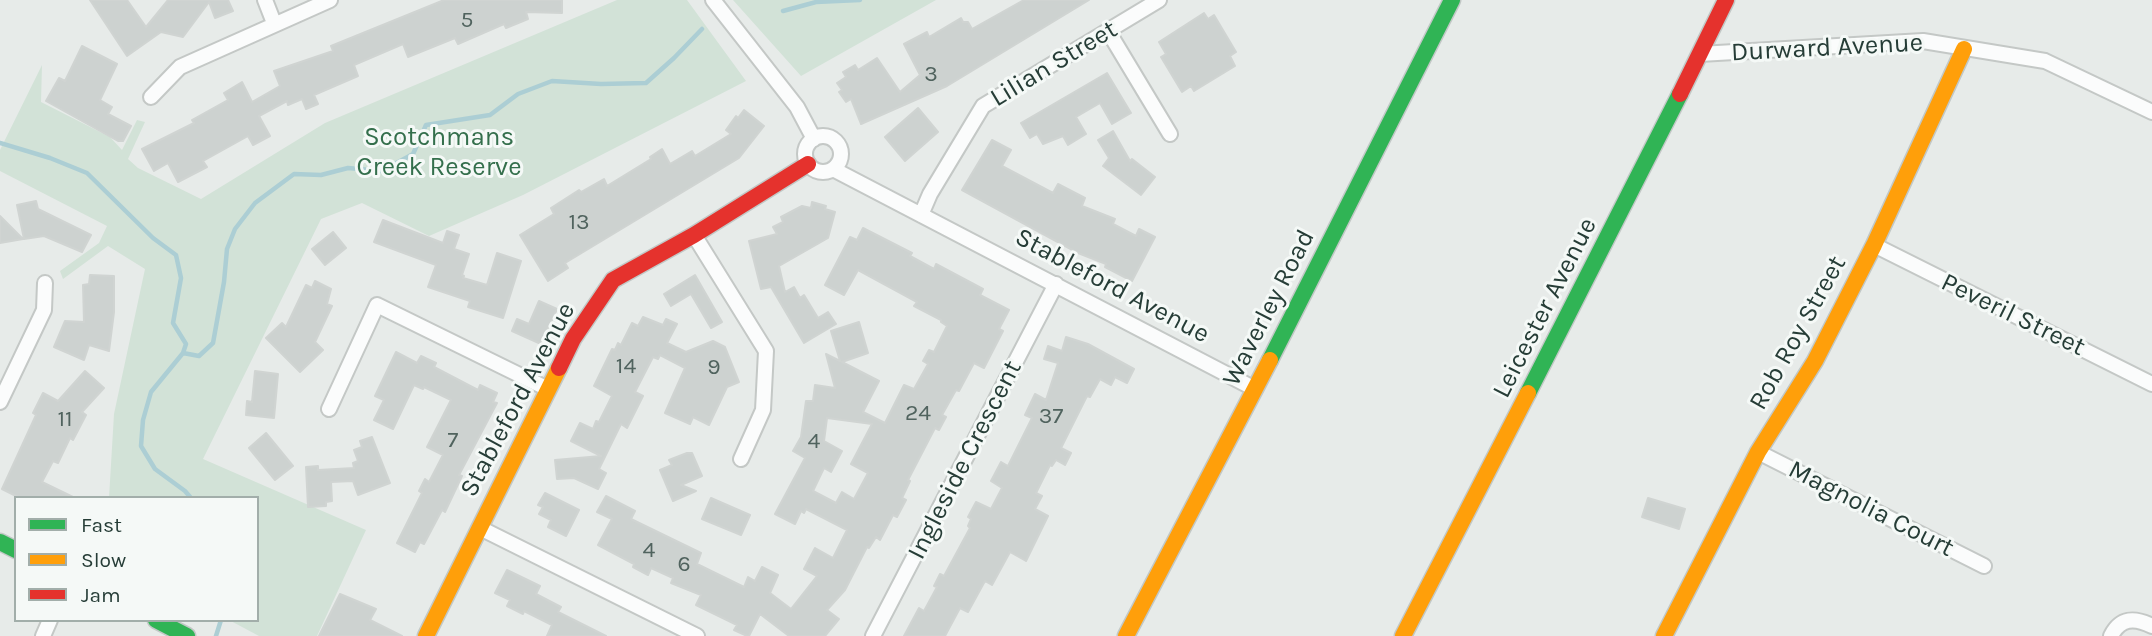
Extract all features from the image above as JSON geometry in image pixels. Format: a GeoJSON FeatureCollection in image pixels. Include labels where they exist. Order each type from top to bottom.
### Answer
{"type":"FeatureCollection","features":[{"type":"Feature","properties":{"kind":"street"},"geometry":{"type":"LineString","coordinates":[[265,0],[274,23]]}},
{"type":"Feature","properties":{"kind":"street"},"geometry":{"type":"LineString","coordinates":[[151,97],[180,67],[330,0]]}},
{"type":"Feature","properties":{"kind":"street"},"geometry":{"type":"LineString","coordinates":[[713,0],[797,107],[814,139]]}},
{"type":"Feature","properties":{"kind":"street","name":"Lilian Street"},"geometry":{"type":"LineString","coordinates":[[921,215],[930,194],[983,106],[1159,0]]}},
{"type":"Feature","properties":{"kind":"street","name":"Waverley Road"},"geometry":{"type":"LineString","coordinates":[[1126,636],[1255,390],[1452,0]]}},
{"type":"Feature","properties":{"kind":"street","name":"Leicester Avenue"},"geometry":{"type":"LineString","coordinates":[[1403,636],[1577,301],[1727,0]]}},
{"type":"Feature","properties":{"kind":"street"},"geometry":{"type":"LineString","coordinates":[[1108,31],[1170,134]]}},
{"type":"Feature","properties":{"kind":"street","name":"Durward Avenue"},"geometry":{"type":"LineString","coordinates":[[1700,54],[1923,41],[2045,61],[2152,112]]}},
{"type":"Feature","properties":{"kind":"street","name":"Rob Roy Street"},"geometry":{"type":"LineString","coordinates":[[1664,636],[1758,452],[1815,361],[1874,245],[1965,49]]}},
{"type":"Feature","properties":{"kind":"street"},"geometry":{"type":"LineString","coordinates":[[826,136],[839,146],[840,158],[833,169],[816,171],[808,164],[805,152],[814,139],[826,136]]}},
{"type":"Feature","properties":{"kind":"street","name":"Stableford Avenue"},"geometry":{"type":"LineString","coordinates":[[426,636],[573,339],[613,280],[694,235],[808,164]]}},
{"type":"Feature","properties":{"kind":"street","name":"Stableford Avenue"},"geometry":{"type":"LineString","coordinates":[[833,169],[1255,390]]}},
{"type":"Feature","properties":{"kind":"street"},"geometry":{"type":"LineString","coordinates":[[694,235],[766,351],[763,410],[741,459]]}},
{"type":"Feature","properties":{"kind":"street","name":"Peveril Street"},"geometry":{"type":"LineString","coordinates":[[1874,245],[2152,384]]}},
{"type":"Feature","properties":{"kind":"street"},"geometry":{"type":"LineString","coordinates":[[0,402],[44,310],[45,284]]}},
{"type":"Feature","properties":{"kind":"street","name":"Ingleside Crescent"},"geometry":{"type":"LineString","coordinates":[[873,636],[1056,285]]}},
{"type":"Feature","properties":{"kind":"street"},"geometry":{"type":"LineString","coordinates":[[328,408],[377,305],[548,389]]}},
{"type":"Feature","properties":{"kind":"street","name":"Magnolia Court"},"geometry":{"type":"LineString","coordinates":[[1758,452],[1984,566]]}},
{"type":"Feature","properties":{"kind":"street"},"geometry":{"type":"LineString","coordinates":[[480,528],[697,636]]}},
{"type":"Feature","properties":{"kind":"street"},"geometry":{"type":"LineString","coordinates":[[2111,636],[2121,622],[2129,619],[2152,626]]}},
{"type":"Feature","properties":{"kind":"street"},"geometry":{"type":"LineString","coordinates":[[160,622],[187,636]]}},
{"type":"Feature","properties":{"kind":"green space","name":"Scotchmans Creek Reserve"},"geometry":{"type":"Polygon","coordinates":[[[617,0],[687,0],[746,81],[523,195],[429,236],[362,203],[321,219],[203,459],[366,530],[317,636],[259,636],[233,622],[259,622],[259,496],[109,496],[114,414],[145,269],[108,246],[63,279],[60,271],[99,243],[107,226],[0,171],[0,150],[42,65],[41,102],[110,137],[122,150],[137,120],[145,122],[128,159],[138,168],[201,199],[325,123],[617,0]]]}},
{"type":"Feature","properties":{"kind":"green space"},"geometry":{"type":"Polygon","coordinates":[[[733,0],[936,0],[801,76],[733,0]]]}},
{"type":"Feature","properties":{"kind":"building"},"geometry":{"type":"Polygon","coordinates":[[[90,0],[127,0],[146,27],[168,0],[228,0],[233,11],[215,18],[209,2],[183,37],[161,32],[127,56],[90,0]]]}},
{"type":"Feature","properties":{"kind":"building"},"geometry":{"type":"Polygon","coordinates":[[[444,0],[562,0],[562,13],[526,12],[528,19],[506,28],[504,24],[458,44],[455,38],[408,57],[403,44],[354,65],[358,76],[314,95],[318,104],[306,109],[302,99],[288,105],[287,101],[259,116],[270,136],[253,145],[248,136],[203,161],[207,167],[178,182],[168,163],[154,171],[142,149],[194,123],[192,120],[228,100],[224,93],[242,82],[252,102],[280,86],[274,71],[333,51],[331,46],[444,0]]]}},
{"type":"Feature","properties":{"kind":"building"},"geometry":{"type":"Polygon","coordinates":[[[1024,0],[1089,0],[947,86],[861,124],[851,99],[846,102],[839,92],[842,90],[837,83],[846,77],[843,72],[855,65],[858,70],[877,58],[900,92],[920,75],[904,44],[927,32],[929,37],[961,18],[963,22],[968,22],[972,29],[1024,0]]]}},
{"type":"Feature","properties":{"kind":"building"},"geometry":{"type":"Polygon","coordinates":[[[1204,13],[1208,19],[1214,15],[1236,52],[1230,56],[1235,66],[1194,91],[1191,86],[1182,92],[1161,57],[1166,54],[1159,42],[1204,13]]]}},
{"type":"Feature","properties":{"kind":"building"},"geometry":{"type":"Polygon","coordinates":[[[82,46],[117,64],[100,100],[112,107],[108,114],[131,126],[123,141],[118,141],[46,101],[59,78],[65,81],[82,46]]]}},
{"type":"Feature","properties":{"kind":"building"},"geometry":{"type":"Polygon","coordinates":[[[1107,73],[1131,113],[1112,124],[1100,103],[1076,117],[1086,134],[1068,145],[1063,136],[1043,144],[1037,134],[1030,138],[1021,123],[1107,73]]]}},
{"type":"Feature","properties":{"kind":"building"},"geometry":{"type":"Polygon","coordinates":[[[918,108],[938,132],[905,161],[885,137],[918,108]]]}},
{"type":"Feature","properties":{"kind":"building"},"geometry":{"type":"Polygon","coordinates":[[[744,110],[764,126],[739,158],[565,263],[568,268],[548,281],[520,235],[554,214],[551,208],[579,190],[581,192],[604,179],[607,186],[651,159],[650,157],[662,149],[670,164],[692,151],[695,156],[731,134],[726,130],[744,110]]]}},
{"type":"Feature","properties":{"kind":"building"},"geometry":{"type":"Polygon","coordinates":[[[1113,131],[1130,161],[1132,159],[1155,177],[1141,195],[1103,166],[1109,158],[1098,140],[1113,131]]]}},
{"type":"Feature","properties":{"kind":"building"},"geometry":{"type":"Polygon","coordinates":[[[992,140],[1011,150],[1002,166],[1053,193],[1058,184],[1085,198],[1082,206],[1115,219],[1113,224],[1136,236],[1139,229],[1155,237],[1132,281],[1105,267],[1106,264],[1078,253],[962,190],[992,140]]]}},
{"type":"Feature","properties":{"kind":"building"},"geometry":{"type":"Polygon","coordinates":[[[36,201],[38,209],[91,235],[82,252],[44,236],[24,239],[17,205],[36,201]]]}},
{"type":"Feature","properties":{"kind":"building"},"geometry":{"type":"Polygon","coordinates":[[[812,202],[835,212],[828,238],[779,266],[785,292],[794,287],[800,298],[804,295],[818,318],[828,312],[836,324],[804,343],[771,287],[761,289],[749,241],[777,234],[773,227],[783,222],[781,217],[802,206],[811,208],[812,202]]]}},
{"type":"Feature","properties":{"kind":"building"},"geometry":{"type":"Polygon","coordinates":[[[0,216],[23,239],[0,243],[0,216]]]}},
{"type":"Feature","properties":{"kind":"building"},"geometry":{"type":"Polygon","coordinates":[[[383,220],[443,243],[447,231],[459,235],[454,249],[469,254],[463,278],[487,285],[497,253],[521,261],[503,318],[468,307],[470,301],[428,287],[436,265],[374,242],[383,220]]]}},
{"type":"Feature","properties":{"kind":"building"},"geometry":{"type":"Polygon","coordinates":[[[863,228],[912,253],[910,256],[934,269],[936,264],[983,289],[980,295],[1009,310],[999,329],[1003,331],[984,368],[974,363],[942,415],[946,417],[939,430],[935,428],[908,480],[910,481],[902,498],[906,500],[897,517],[893,515],[880,540],[876,537],[869,548],[867,547],[845,590],[827,610],[839,619],[825,636],[789,636],[760,614],[747,636],[734,630],[737,625],[696,605],[701,595],[671,583],[673,578],[651,568],[648,575],[633,567],[634,564],[598,545],[612,519],[597,512],[606,496],[635,511],[631,519],[701,553],[697,564],[744,587],[748,577],[755,581],[762,567],[778,575],[770,593],[791,609],[817,576],[804,569],[815,548],[833,558],[847,530],[806,509],[804,513],[801,511],[795,524],[775,514],[805,458],[793,451],[801,437],[806,401],[813,401],[815,385],[835,388],[826,354],[840,361],[831,331],[859,322],[868,353],[842,362],[879,381],[863,412],[885,423],[904,385],[914,389],[928,364],[923,361],[929,350],[934,352],[947,326],[914,306],[917,302],[858,270],[844,295],[825,285],[850,237],[857,240],[863,228]],[[827,418],[824,441],[842,451],[831,472],[824,468],[813,491],[836,503],[842,492],[854,499],[868,473],[851,464],[872,424],[827,418]]]}},
{"type":"Feature","properties":{"kind":"building"},"geometry":{"type":"Polygon","coordinates":[[[333,232],[346,248],[325,265],[312,249],[333,232]]]}},
{"type":"Feature","properties":{"kind":"building"},"geometry":{"type":"Polygon","coordinates":[[[90,275],[114,276],[114,312],[109,351],[89,345],[84,360],[54,347],[65,321],[84,322],[83,285],[89,284],[90,275]]]}},
{"type":"Feature","properties":{"kind":"building"},"geometry":{"type":"Polygon","coordinates":[[[695,275],[722,322],[711,328],[691,294],[671,306],[664,294],[695,275]]]}},
{"type":"Feature","properties":{"kind":"building"},"geometry":{"type":"Polygon","coordinates":[[[315,281],[331,289],[327,304],[332,306],[315,342],[323,350],[300,372],[266,338],[282,323],[286,327],[306,285],[312,288],[315,281]]]}},
{"type":"Feature","properties":{"kind":"building"},"geometry":{"type":"Polygon","coordinates":[[[539,301],[557,309],[541,344],[512,331],[517,319],[529,324],[539,301]]]}},
{"type":"Feature","properties":{"kind":"building"},"geometry":{"type":"Polygon","coordinates":[[[643,317],[663,325],[666,319],[677,324],[667,343],[686,352],[713,341],[725,347],[739,382],[727,387],[709,425],[693,417],[690,424],[665,413],[685,368],[660,355],[658,359],[653,357],[635,392],[643,396],[627,428],[621,424],[599,469],[606,473],[598,489],[574,478],[557,479],[555,460],[601,456],[571,441],[580,423],[593,429],[596,421],[599,422],[612,396],[594,386],[612,349],[615,350],[618,343],[621,345],[632,323],[638,326],[643,317]]]}},
{"type":"Feature","properties":{"kind":"building"},"geometry":{"type":"Polygon","coordinates":[[[1066,337],[1088,344],[1134,369],[1127,383],[1115,377],[1111,385],[1100,379],[1090,397],[1087,396],[1061,448],[1071,453],[1065,465],[1056,460],[1050,465],[1036,493],[1042,496],[1035,509],[1048,516],[1026,561],[1010,552],[992,585],[985,581],[968,612],[960,608],[945,636],[904,636],[919,608],[924,611],[937,587],[934,586],[940,574],[944,576],[970,528],[968,526],[971,519],[968,517],[976,502],[991,509],[1002,488],[991,481],[1001,462],[1008,466],[1032,418],[1025,415],[1035,394],[1046,400],[1058,363],[1044,359],[1048,346],[1062,351],[1066,337]]]}},
{"type":"Feature","properties":{"kind":"building"},"geometry":{"type":"Polygon","coordinates":[[[396,352],[417,363],[421,356],[436,363],[434,367],[478,390],[480,385],[497,393],[493,402],[497,403],[459,475],[462,476],[445,512],[442,510],[424,544],[420,542],[415,552],[397,543],[422,493],[419,491],[425,479],[429,482],[443,455],[427,447],[451,400],[414,385],[393,429],[374,420],[384,400],[375,396],[396,352]]]}},
{"type":"Feature","properties":{"kind":"building"},"geometry":{"type":"Polygon","coordinates":[[[85,371],[104,388],[82,412],[86,415],[73,440],[70,438],[58,463],[53,461],[42,482],[71,496],[16,496],[2,489],[36,415],[33,413],[43,393],[58,401],[85,371]]]}},
{"type":"Feature","properties":{"kind":"building"},"geometry":{"type":"Polygon","coordinates":[[[255,371],[278,374],[274,418],[246,415],[247,401],[252,402],[255,371]]]}},
{"type":"Feature","properties":{"kind":"building"},"geometry":{"type":"Polygon","coordinates":[[[266,433],[293,466],[275,480],[249,448],[266,433]]]}},
{"type":"Feature","properties":{"kind":"building"},"geometry":{"type":"Polygon","coordinates":[[[372,437],[390,483],[358,495],[353,481],[331,482],[332,501],[326,502],[326,506],[308,507],[306,467],[318,466],[318,470],[354,468],[353,463],[358,461],[354,450],[362,447],[360,441],[372,437]]]}},
{"type":"Feature","properties":{"kind":"building"},"geometry":{"type":"Polygon","coordinates":[[[692,453],[702,476],[681,485],[696,491],[673,501],[660,470],[672,465],[669,460],[692,453]]]}},
{"type":"Feature","properties":{"kind":"building"},"geometry":{"type":"Polygon","coordinates":[[[545,493],[579,510],[566,536],[548,527],[551,520],[539,514],[543,507],[538,505],[545,493]]]}},
{"type":"Feature","properties":{"kind":"building"},"geometry":{"type":"Polygon","coordinates":[[[711,498],[750,515],[741,535],[702,519],[711,498]]]}},
{"type":"Feature","properties":{"kind":"building"},"geometry":{"type":"Polygon","coordinates":[[[1648,498],[1685,509],[1679,529],[1642,517],[1648,498]]]}},
{"type":"Feature","properties":{"kind":"building"},"geometry":{"type":"Polygon","coordinates":[[[507,570],[540,586],[536,594],[561,607],[558,612],[606,636],[547,636],[552,625],[507,606],[510,600],[495,593],[507,570]]]}},
{"type":"Feature","properties":{"kind":"building"},"geometry":{"type":"Polygon","coordinates":[[[340,594],[376,609],[370,620],[402,636],[319,636],[340,594]]]}},
{"type":"Feature","properties":{"kind":"waterway"},"geometry":{"type":"LineString","coordinates":[[783,11],[816,2],[860,0]]}},
{"type":"Feature","properties":{"kind":"waterway"},"geometry":{"type":"LineString","coordinates":[[183,353],[199,356],[213,343],[227,249],[235,229],[255,203],[294,174],[321,175],[348,168],[382,171],[413,154],[426,125],[490,115],[518,94],[552,81],[646,83],[702,29]]}},
{"type":"Feature","properties":{"kind":"waterway"},"geometry":{"type":"LineString","coordinates":[[0,143],[50,158],[87,173],[153,238],[176,255],[181,278],[173,323],[186,344],[183,353],[151,392],[143,420],[141,446],[155,469],[189,496]]}},
{"type":"Feature","properties":{"kind":"waterway"},"geometry":{"type":"LineString","coordinates":[[216,636],[220,622]]}},
{"type":"Feature","properties":{"kind":"traffic: fast"},"geometry":{"type":"LineString","coordinates":[[1270,360],[1452,0]]}},
{"type":"Feature","properties":{"kind":"traffic: fast"},"geometry":{"type":"LineString","coordinates":[[1528,393],[1680,94]]}},
{"type":"Feature","properties":{"kind":"traffic: fast"},"geometry":{"type":"LineString","coordinates":[[0,542],[14,549]]}},
{"type":"Feature","properties":{"kind":"traffic: fast"},"geometry":{"type":"LineString","coordinates":[[160,622],[187,636]]}},
{"type":"Feature","properties":{"kind":"traffic: slow"},"geometry":{"type":"LineString","coordinates":[[1664,636],[1758,452],[1815,361],[1874,245],[1964,49]]}},
{"type":"Feature","properties":{"kind":"traffic: slow"},"geometry":{"type":"LineString","coordinates":[[1126,636],[1270,360]]}},
{"type":"Feature","properties":{"kind":"traffic: slow"},"geometry":{"type":"LineString","coordinates":[[426,636],[559,368]]}},
{"type":"Feature","properties":{"kind":"traffic: slow"},"geometry":{"type":"LineString","coordinates":[[1403,636],[1528,393]]}},
{"type":"Feature","properties":{"kind":"traffic: jam"},"geometry":{"type":"LineString","coordinates":[[1680,94],[1726,0]]}},
{"type":"Feature","properties":{"kind":"traffic: jam"},"geometry":{"type":"LineString","coordinates":[[559,368],[573,339],[613,280],[694,235],[808,164]]}}]}
